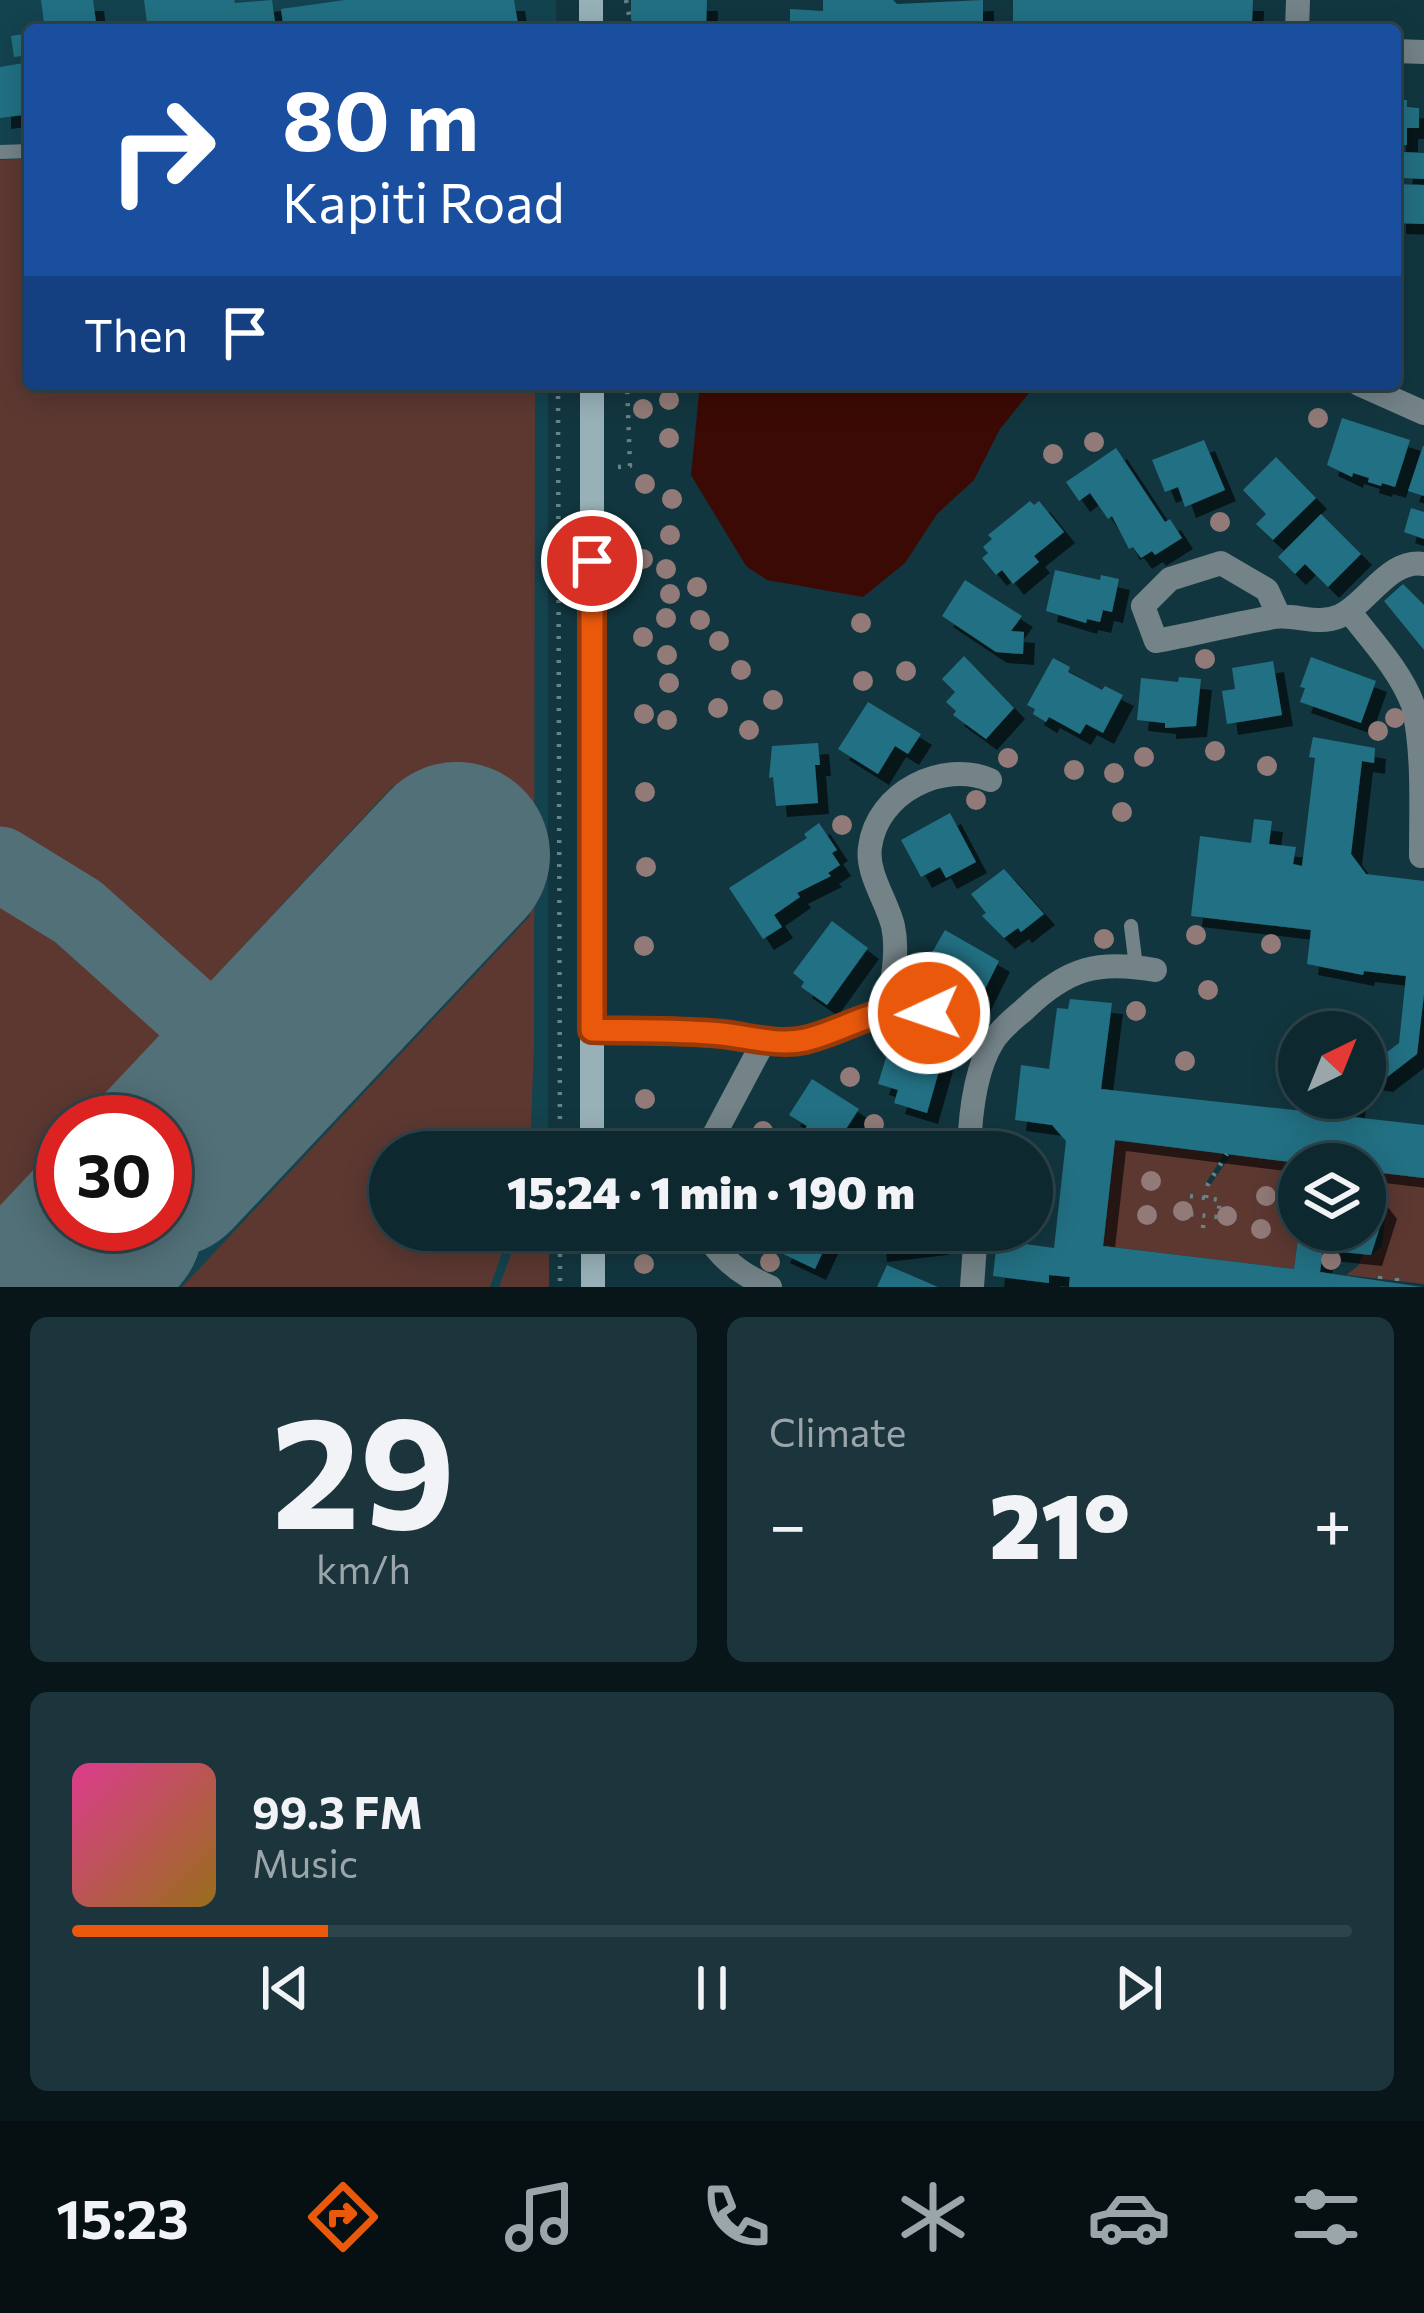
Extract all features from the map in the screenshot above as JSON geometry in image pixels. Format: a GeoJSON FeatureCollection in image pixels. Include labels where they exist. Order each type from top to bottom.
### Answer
{"type":"FeatureCollection","features":[{"type":"Feature","properties":{"kind":"main road"},"geometry":{"type":"LineString","coordinates":[[592,390],[592,1131]]}},
{"type":"Feature","properties":{"kind":"main road"},"geometry":{"type":"LineString","coordinates":[[592,1251],[593,1287]]}},
{"type":"Feature","properties":{"kind":"street"},"geometry":{"type":"LineString","coordinates":[[1372,390],[1424,413]]}},
{"type":"Feature","properties":{"kind":"street"},"geometry":{"type":"LineString","coordinates":[[1279,616],[1267,590],[1221,563],[1170,579],[1143,606],[1156,641],[1279,616],[1319,621],[1349,611],[1386,577],[1412,562],[1424,564]]}},
{"type":"Feature","properties":{"kind":"street"},"geometry":{"type":"LineString","coordinates":[[1349,611],[1402,682],[1422,737],[1420,856]]}},
{"type":"Feature","properties":{"kind":"street"},"geometry":{"type":"LineString","coordinates":[[889,1010],[895,945],[870,862],[874,831],[896,800],[930,778],[966,772],[990,780]]}},
{"type":"Feature","properties":{"kind":"street"},"geometry":{"type":"LineString","coordinates":[[971,1131],[974,1102],[992,1042],[1042,992],[1066,975],[1099,967],[1145,968]]}},
{"type":"Feature","properties":{"kind":"street"},"geometry":{"type":"LineString","coordinates":[[592,1030],[806,1040],[889,1010],[911,1008],[992,1042]]}},
{"type":"Feature","properties":{"kind":"street"},"geometry":{"type":"LineString","coordinates":[[716,1131],[764,1040]]}},
{"type":"Feature","properties":{"kind":"street"},"geometry":{"type":"LineString","coordinates":[[717,1251],[734,1267],[770,1287]]}},
{"type":"Feature","properties":{"kind":"street"},"geometry":{"type":"LineString","coordinates":[[972,1287],[975,1251]]}},
{"type":"Feature","properties":{"kind":"lane"},"geometry":{"type":"LineString","coordinates":[[1131,926],[1145,968]]}},
{"type":"Feature","properties":{"kind":"path"},"geometry":{"type":"LineString","coordinates":[[558,390],[560,1131]]}},
{"type":"Feature","properties":{"kind":"path"},"geometry":{"type":"LineString","coordinates":[[624,466],[630,466],[627,390]]}},
{"type":"Feature","properties":{"kind":"path"},"geometry":{"type":"LineString","coordinates":[[1206,1198],[1208,1184],[1228,1154]]}},
{"type":"Feature","properties":{"kind":"path"},"geometry":{"type":"LineString","coordinates":[[1190,1196],[1206,1198],[1220,1200],[1218,1217],[1188,1214],[1190,1196]]}},
{"type":"Feature","properties":{"kind":"path"},"geometry":{"type":"LineString","coordinates":[[1203,1228],[1204,1216]]}},
{"type":"Feature","properties":{"kind":"path"},"geometry":{"type":"LineString","coordinates":[[560,1251],[560,1287]]}},
{"type":"Feature","properties":{"kind":"path"},"geometry":{"type":"LineString","coordinates":[[1380,1279],[1381,1268]]}},
{"type":"Feature","properties":{"kind":"path"},"geometry":{"type":"LineString","coordinates":[[1396,1281],[1397,1270]]}},
{"type":"Feature","properties":{"kind":"shaded area"},"geometry":{"type":"Polygon","coordinates":[[[0,0],[556,0],[556,24],[24,24],[24,390],[548,390],[548,1131],[369,1131],[369,1251],[549,1251],[549,1287],[0,1287],[0,0]]]}},
{"type":"Feature","properties":{"kind":"shaded area"},"geometry":{"type":"Polygon","coordinates":[[[24,158],[24,390],[535,390],[534,1045],[531,1131],[369,1131],[369,1251],[503,1251],[490,1287],[182,1287],[531,915],[393,786],[104,1095],[36,1095],[36,1168],[0,1206],[0,160],[24,158]]]}},
{"type":"Feature","properties":{"kind":"shaded area"},"geometry":{"type":"Polygon","coordinates":[[[699,390],[1040,390],[1029,393],[1000,429],[974,480],[937,514],[905,563],[863,597],[767,580],[746,566],[691,475],[699,390]]]}},
{"type":"Feature","properties":{"kind":"shaded area"},"geometry":{"type":"Polygon","coordinates":[[[1115,1140],[1224,1154],[1206,1183],[1211,1184],[1231,1155],[1278,1160],[1278,1251],[1296,1251],[1294,1269],[1103,1246],[1115,1140]]]}},
{"type":"Feature","properties":{"kind":"shaded area"},"geometry":{"type":"Polygon","coordinates":[[[1386,1173],[1424,1178],[1424,1284],[1346,1275],[1359,1265],[1363,1253],[1386,1251],[1386,1173]]]}},
{"type":"Feature","properties":{"kind":"shaded area"},"geometry":{"type":"Polygon","coordinates":[[[512,1251],[549,1251],[549,1287],[499,1287],[512,1251]]]}},
{"type":"Feature","properties":{"kind":"building"},"geometry":{"type":"Polygon","coordinates":[[[41,0],[93,0],[96,24],[44,24],[41,0]]]}},
{"type":"Feature","properties":{"kind":"building"},"geometry":{"type":"Polygon","coordinates":[[[144,0],[272,0],[275,24],[147,24],[144,0]]]}},
{"type":"Feature","properties":{"kind":"building"},"geometry":{"type":"Polygon","coordinates":[[[345,0],[514,0],[518,24],[283,24],[281,9],[345,0]]]}},
{"type":"Feature","properties":{"kind":"building"},"geometry":{"type":"Polygon","coordinates":[[[631,0],[707,0],[706,24],[633,24],[631,0]]]}},
{"type":"Feature","properties":{"kind":"building"},"geometry":{"type":"Polygon","coordinates":[[[823,0],[893,0],[897,4],[983,0],[983,24],[790,24],[790,9],[823,11],[823,0]]]}},
{"type":"Feature","properties":{"kind":"building"},"geometry":{"type":"Polygon","coordinates":[[[1013,0],[1253,0],[1252,22],[1236,24],[1013,23],[1013,0]]]}},
{"type":"Feature","properties":{"kind":"building"},"geometry":{"type":"Polygon","coordinates":[[[24,34],[24,56],[14,57],[11,36],[24,34]]]}},
{"type":"Feature","properties":{"kind":"building"},"geometry":{"type":"Polygon","coordinates":[[[24,63],[24,115],[0,118],[0,67],[24,63]]]}},
{"type":"Feature","properties":{"kind":"building"},"geometry":{"type":"Polygon","coordinates":[[[1401,100],[1407,100],[1407,107],[1419,108],[1419,128],[1407,128],[1407,145],[1401,145],[1401,100]]]}},
{"type":"Feature","properties":{"kind":"building"},"geometry":{"type":"Polygon","coordinates":[[[1403,152],[1424,153],[1424,179],[1401,178],[1403,152]]]}},
{"type":"Feature","properties":{"kind":"building"},"geometry":{"type":"Polygon","coordinates":[[[1401,184],[1424,185],[1424,224],[1401,223],[1401,184]]]}},
{"type":"Feature","properties":{"kind":"building"},"geometry":{"type":"Polygon","coordinates":[[[1342,418],[1410,440],[1395,487],[1368,482],[1369,478],[1353,473],[1352,477],[1327,465],[1342,418]]]}},
{"type":"Feature","properties":{"kind":"building"},"geometry":{"type":"Polygon","coordinates":[[[1204,440],[1225,490],[1185,507],[1178,487],[1165,492],[1152,460],[1204,440]]]}},
{"type":"Feature","properties":{"kind":"building"},"geometry":{"type":"Polygon","coordinates":[[[1424,446],[1424,496],[1408,491],[1424,446]]]}},
{"type":"Feature","properties":{"kind":"building"},"geometry":{"type":"Polygon","coordinates":[[[1116,448],[1165,522],[1170,519],[1182,538],[1155,555],[1152,551],[1141,558],[1133,547],[1129,549],[1112,516],[1108,519],[1090,493],[1079,501],[1066,482],[1116,448]]]}},
{"type":"Feature","properties":{"kind":"building"},"geometry":{"type":"Polygon","coordinates":[[[1276,457],[1316,498],[1273,540],[1256,524],[1266,514],[1243,490],[1276,457]]]}},
{"type":"Feature","properties":{"kind":"building"},"geometry":{"type":"Polygon","coordinates":[[[1030,501],[1034,505],[1039,501],[1064,532],[1034,556],[1039,562],[1013,584],[1002,570],[996,575],[982,558],[988,553],[983,547],[992,539],[988,535],[1030,501]]]}},
{"type":"Feature","properties":{"kind":"building"},"geometry":{"type":"Polygon","coordinates":[[[1411,508],[1424,512],[1424,539],[1404,532],[1411,508]]]}},
{"type":"Feature","properties":{"kind":"building"},"geometry":{"type":"Polygon","coordinates":[[[1321,514],[1361,554],[1328,587],[1305,564],[1295,574],[1278,557],[1321,514]]]}},
{"type":"Feature","properties":{"kind":"building"},"geometry":{"type":"Polygon","coordinates":[[[1055,570],[1100,580],[1101,575],[1119,579],[1112,612],[1103,610],[1100,622],[1087,619],[1086,623],[1046,611],[1055,570]]]}},
{"type":"Feature","properties":{"kind":"building"},"geometry":{"type":"Polygon","coordinates":[[[965,580],[1022,616],[1011,631],[1024,632],[1023,654],[996,652],[942,616],[965,580]]]}},
{"type":"Feature","properties":{"kind":"building"},"geometry":{"type":"Polygon","coordinates":[[[1403,584],[1424,605],[1424,650],[1384,601],[1403,584]]]}},
{"type":"Feature","properties":{"kind":"building"},"geometry":{"type":"Polygon","coordinates":[[[964,656],[1014,708],[986,739],[953,715],[956,711],[946,702],[955,692],[942,679],[964,656]]]}},
{"type":"Feature","properties":{"kind":"building"},"geometry":{"type":"Polygon","coordinates":[[[1311,657],[1376,681],[1361,723],[1300,702],[1311,657]]]}},
{"type":"Feature","properties":{"kind":"building"},"geometry":{"type":"Polygon","coordinates":[[[1053,658],[1102,690],[1105,686],[1123,695],[1103,733],[1086,724],[1080,734],[1049,717],[1046,722],[1027,705],[1053,658]]]}},
{"type":"Feature","properties":{"kind":"building"},"geometry":{"type":"Polygon","coordinates":[[[1273,661],[1282,715],[1227,724],[1222,691],[1235,689],[1232,668],[1273,661]]]}},
{"type":"Feature","properties":{"kind":"building"},"geometry":{"type":"Polygon","coordinates":[[[1179,677],[1201,679],[1196,726],[1165,728],[1165,723],[1137,720],[1141,678],[1178,682],[1179,677]]]}},
{"type":"Feature","properties":{"kind":"building"},"geometry":{"type":"Polygon","coordinates":[[[868,702],[921,734],[908,754],[895,746],[878,774],[838,749],[868,702]]]}},
{"type":"Feature","properties":{"kind":"building"},"geometry":{"type":"Polygon","coordinates":[[[1313,737],[1375,748],[1374,763],[1362,761],[1351,854],[1366,874],[1424,881],[1424,994],[1417,1054],[1386,1078],[1386,1053],[1399,1043],[1406,976],[1364,971],[1363,975],[1307,964],[1311,930],[1191,916],[1200,836],[1251,843],[1254,819],[1272,821],[1269,844],[1296,847],[1293,864],[1302,866],[1315,758],[1309,757],[1313,737]]]}},
{"type":"Feature","properties":{"kind":"building"},"geometry":{"type":"Polygon","coordinates":[[[818,743],[818,803],[776,806],[773,777],[769,778],[772,746],[818,743]]]}},
{"type":"Feature","properties":{"kind":"building"},"geometry":{"type":"Polygon","coordinates":[[[950,813],[976,862],[946,878],[940,867],[921,877],[901,840],[950,813]]]}},
{"type":"Feature","properties":{"kind":"building"},"geometry":{"type":"Polygon","coordinates":[[[819,823],[837,850],[832,853],[840,865],[828,873],[831,876],[797,893],[800,897],[774,915],[782,927],[763,939],[729,888],[807,838],[804,834],[819,823]]]}},
{"type":"Feature","properties":{"kind":"building"},"geometry":{"type":"Polygon","coordinates":[[[1004,869],[1044,914],[1021,932],[1018,928],[1004,938],[982,916],[986,913],[971,894],[1004,869]]]}},
{"type":"Feature","properties":{"kind":"building"},"geometry":{"type":"Polygon","coordinates":[[[832,921],[868,948],[827,1005],[801,987],[804,982],[793,973],[832,921]]]}},
{"type":"Feature","properties":{"kind":"building"},"geometry":{"type":"Polygon","coordinates":[[[945,930],[999,961],[979,1001],[926,963],[945,930]]]}},
{"type":"Feature","properties":{"kind":"building"},"geometry":{"type":"Polygon","coordinates":[[[1070,999],[1112,1003],[1101,1089],[1278,1108],[1278,1119],[1371,1119],[1424,1125],[1424,1178],[1386,1173],[1386,1143],[1278,1143],[1278,1160],[1115,1140],[1103,1246],[1294,1269],[1296,1251],[1323,1251],[1320,1272],[1422,1287],[1069,1287],[1070,1277],[1049,1275],[1049,1283],[993,1276],[996,1251],[1054,1248],[1066,1141],[1052,1125],[1015,1120],[1021,1065],[1049,1069],[1057,1008],[1068,1009],[1070,999]]]}},
{"type":"Feature","properties":{"kind":"building"},"geometry":{"type":"Polygon","coordinates":[[[890,1044],[942,1060],[927,1113],[894,1103],[898,1090],[878,1084],[890,1044]]]}},
{"type":"Feature","properties":{"kind":"building"},"geometry":{"type":"Polygon","coordinates":[[[812,1079],[859,1109],[845,1131],[804,1131],[807,1126],[789,1115],[812,1079]]]}},
{"type":"Feature","properties":{"kind":"building"},"geometry":{"type":"Polygon","coordinates":[[[780,1251],[823,1251],[815,1269],[780,1251]]]}},
{"type":"Feature","properties":{"kind":"building"},"geometry":{"type":"Polygon","coordinates":[[[887,1265],[938,1287],[877,1287],[887,1265]]]}},
{"type":"Feature","properties":{"kind":"taxiway"},"geometry":{"type":"LineString","coordinates":[[0,864],[78,912],[254,1070]]}},
{"type":"Feature","properties":{"kind":"runway"},"geometry":{"type":"LineString","coordinates":[[192,1136],[457,855]]}},
{"type":"Feature","properties":{"kind":"runway"},"geometry":{"type":"LineString","coordinates":[[51,1287],[85,1251]]}},
{"type":"Feature","properties":{"kind":"route"},"geometry":{"type":"LineString","coordinates":[[592,561],[592,1030],[700,1033],[787,1042],[806,1040],[889,1010],[911,1008],[929,1013]]}}]}
